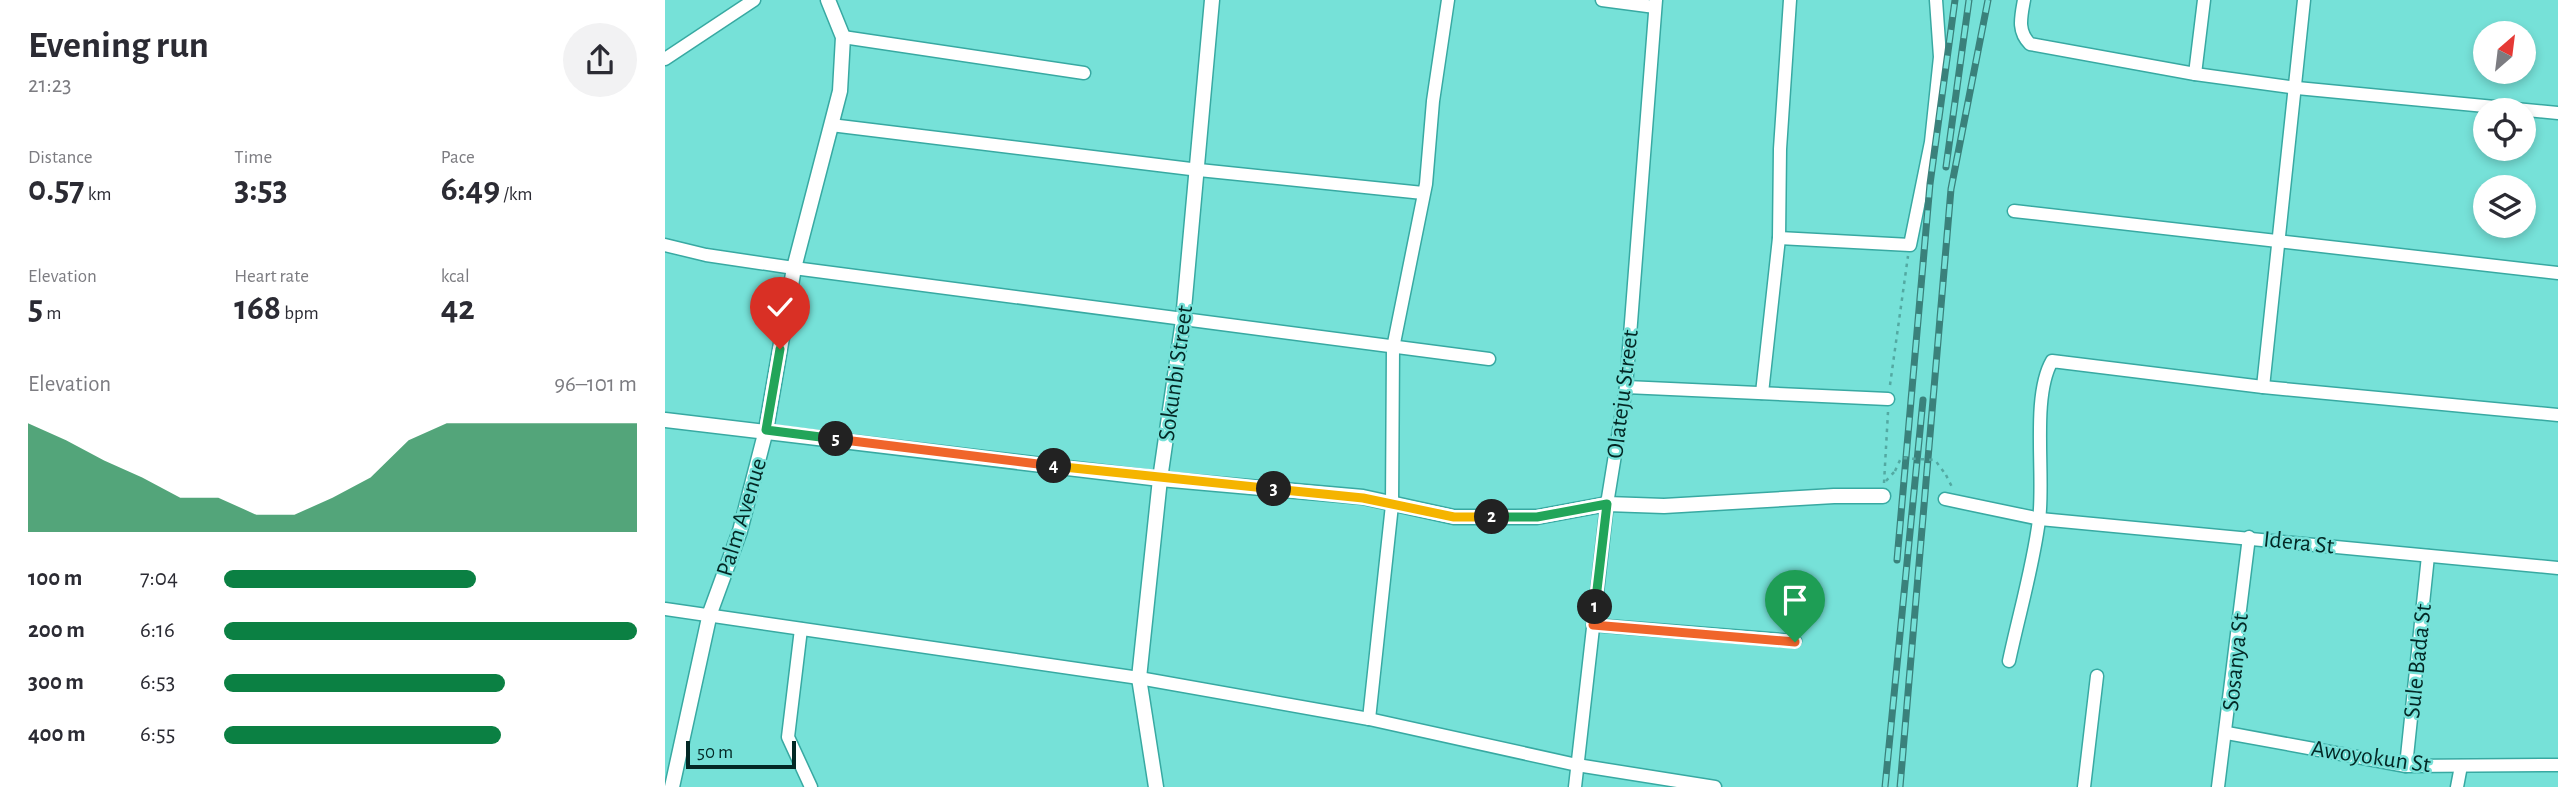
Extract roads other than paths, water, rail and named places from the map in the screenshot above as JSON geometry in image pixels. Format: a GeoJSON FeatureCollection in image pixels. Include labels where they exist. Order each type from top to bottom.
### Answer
{"type":"FeatureCollection","features":[{"type":"Feature","properties":{"kind":"street"},"geometry":{"type":"LineString","coordinates":[[665,59],[754,0]]}},
{"type":"Feature","properties":{"kind":"street","name":"Palm Avenue"},"geometry":{"type":"LineString","coordinates":[[672,787],[710,614],[740,531],[766,430],[795,268],[839,91],[843,37],[828,0]]}},
{"type":"Feature","properties":{"kind":"street","name":"Sokunbi Street"},"geometry":{"type":"LineString","coordinates":[[1156,787],[1139,678],[1160,479],[1183,320],[1199,170],[1212,0]]}},
{"type":"Feature","properties":{"kind":"street"},"geometry":{"type":"LineString","coordinates":[[1369,719],[1392,505],[1394,348],[1423,193],[1448,0]]}},
{"type":"Feature","properties":{"kind":"street"},"geometry":{"type":"LineString","coordinates":[[1602,0],[1655,3]]}},
{"type":"Feature","properties":{"kind":"street"},"geometry":{"type":"LineString","coordinates":[[1762,393],[1779,238],[1780,149],[1790,0]]}},
{"type":"Feature","properties":{"kind":"street"},"geometry":{"type":"LineString","coordinates":[[1779,238],[1910,245],[1931,142],[1940,57],[1936,0]]}},
{"type":"Feature","properties":{"kind":"street"},"geometry":{"type":"LineString","coordinates":[[2024,0],[2020,24],[2022,37],[2029,44],[2195,74],[2297,88],[2558,113]]}},
{"type":"Feature","properties":{"kind":"street"},"geometry":{"type":"LineString","coordinates":[[2195,74],[2204,0]]}},
{"type":"Feature","properties":{"kind":"street"},"geometry":{"type":"LineString","coordinates":[[2263,387],[2305,0]]}},
{"type":"Feature","properties":{"kind":"street","name":"Olateju Street"},"geometry":{"type":"LineString","coordinates":[[1575,787],[1607,504],[1626,387],[1655,3]]}},
{"type":"Feature","properties":{"kind":"street"},"geometry":{"type":"LineString","coordinates":[[843,37],[1084,73]]}},
{"type":"Feature","properties":{"kind":"street"},"geometry":{"type":"LineString","coordinates":[[831,125],[1199,170],[1423,193]]}},
{"type":"Feature","properties":{"kind":"street"},"geometry":{"type":"LineString","coordinates":[[2014,211],[2558,273]]}},
{"type":"Feature","properties":{"kind":"street"},"geometry":{"type":"LineString","coordinates":[[665,245],[706,255],[795,268],[1489,359]]}},
{"type":"Feature","properties":{"kind":"street"},"geometry":{"type":"LineString","coordinates":[[2008,661],[2040,519],[2042,416],[2047,370],[2052,361],[2263,387],[2558,415]]}},
{"type":"Feature","properties":{"kind":"street"},"geometry":{"type":"LineString","coordinates":[[1626,387],[1888,398]]}},
{"type":"Feature","properties":{"kind":"street"},"geometry":{"type":"LineString","coordinates":[[665,420],[1160,479],[1363,498],[1454,517],[1537,517],[1607,504],[1664,506],[1834,496],[1883,496]]}},
{"type":"Feature","properties":{"kind":"street","name":"Idera St"},"geometry":{"type":"LineString","coordinates":[[1945,499],[2040,519],[2558,568]]}},
{"type":"Feature","properties":{"kind":"street","name":"Sosanya St"},"geometry":{"type":"LineString","coordinates":[[2218,787],[2227,733],[2249,537]]}},
{"type":"Feature","properties":{"kind":"street","name":"Sule Bada St"},"geometry":{"type":"LineString","coordinates":[[2406,766],[2428,556]]}},
{"type":"Feature","properties":{"kind":"street"},"geometry":{"type":"LineString","coordinates":[[665,609],[1139,678],[1369,719],[1577,765],[1715,787]]}},
{"type":"Feature","properties":{"kind":"street"},"geometry":{"type":"LineString","coordinates":[[1593,625],[1795,642]]}},
{"type":"Feature","properties":{"kind":"street"},"geometry":{"type":"LineString","coordinates":[[801,629],[788,737],[811,787]]}},
{"type":"Feature","properties":{"kind":"street"},"geometry":{"type":"LineString","coordinates":[[2084,787],[2097,676]]}},
{"type":"Feature","properties":{"kind":"street","name":"Awoyokun St"},"geometry":{"type":"LineString","coordinates":[[2227,733],[2406,766],[2558,765]]}},
{"type":"Feature","properties":{"kind":"street"},"geometry":{"type":"LineString","coordinates":[[2457,787],[2461,766]]}},
{"type":"Feature","properties":{"kind":"railway"},"geometry":{"type":"LineString","coordinates":[[1897,560],[1930,184],[1955,0]]}},
{"type":"Feature","properties":{"kind":"railway"},"geometry":{"type":"LineString","coordinates":[[1946,167],[1969,0]]}},
{"type":"Feature","properties":{"kind":"railway"},"geometry":{"type":"LineString","coordinates":[[1900,787],[1951,189],[1988,0]]}},
{"type":"Feature","properties":{"kind":"railway"},"geometry":{"type":"LineString","coordinates":[[1885,787],[1923,400]]}}]}
